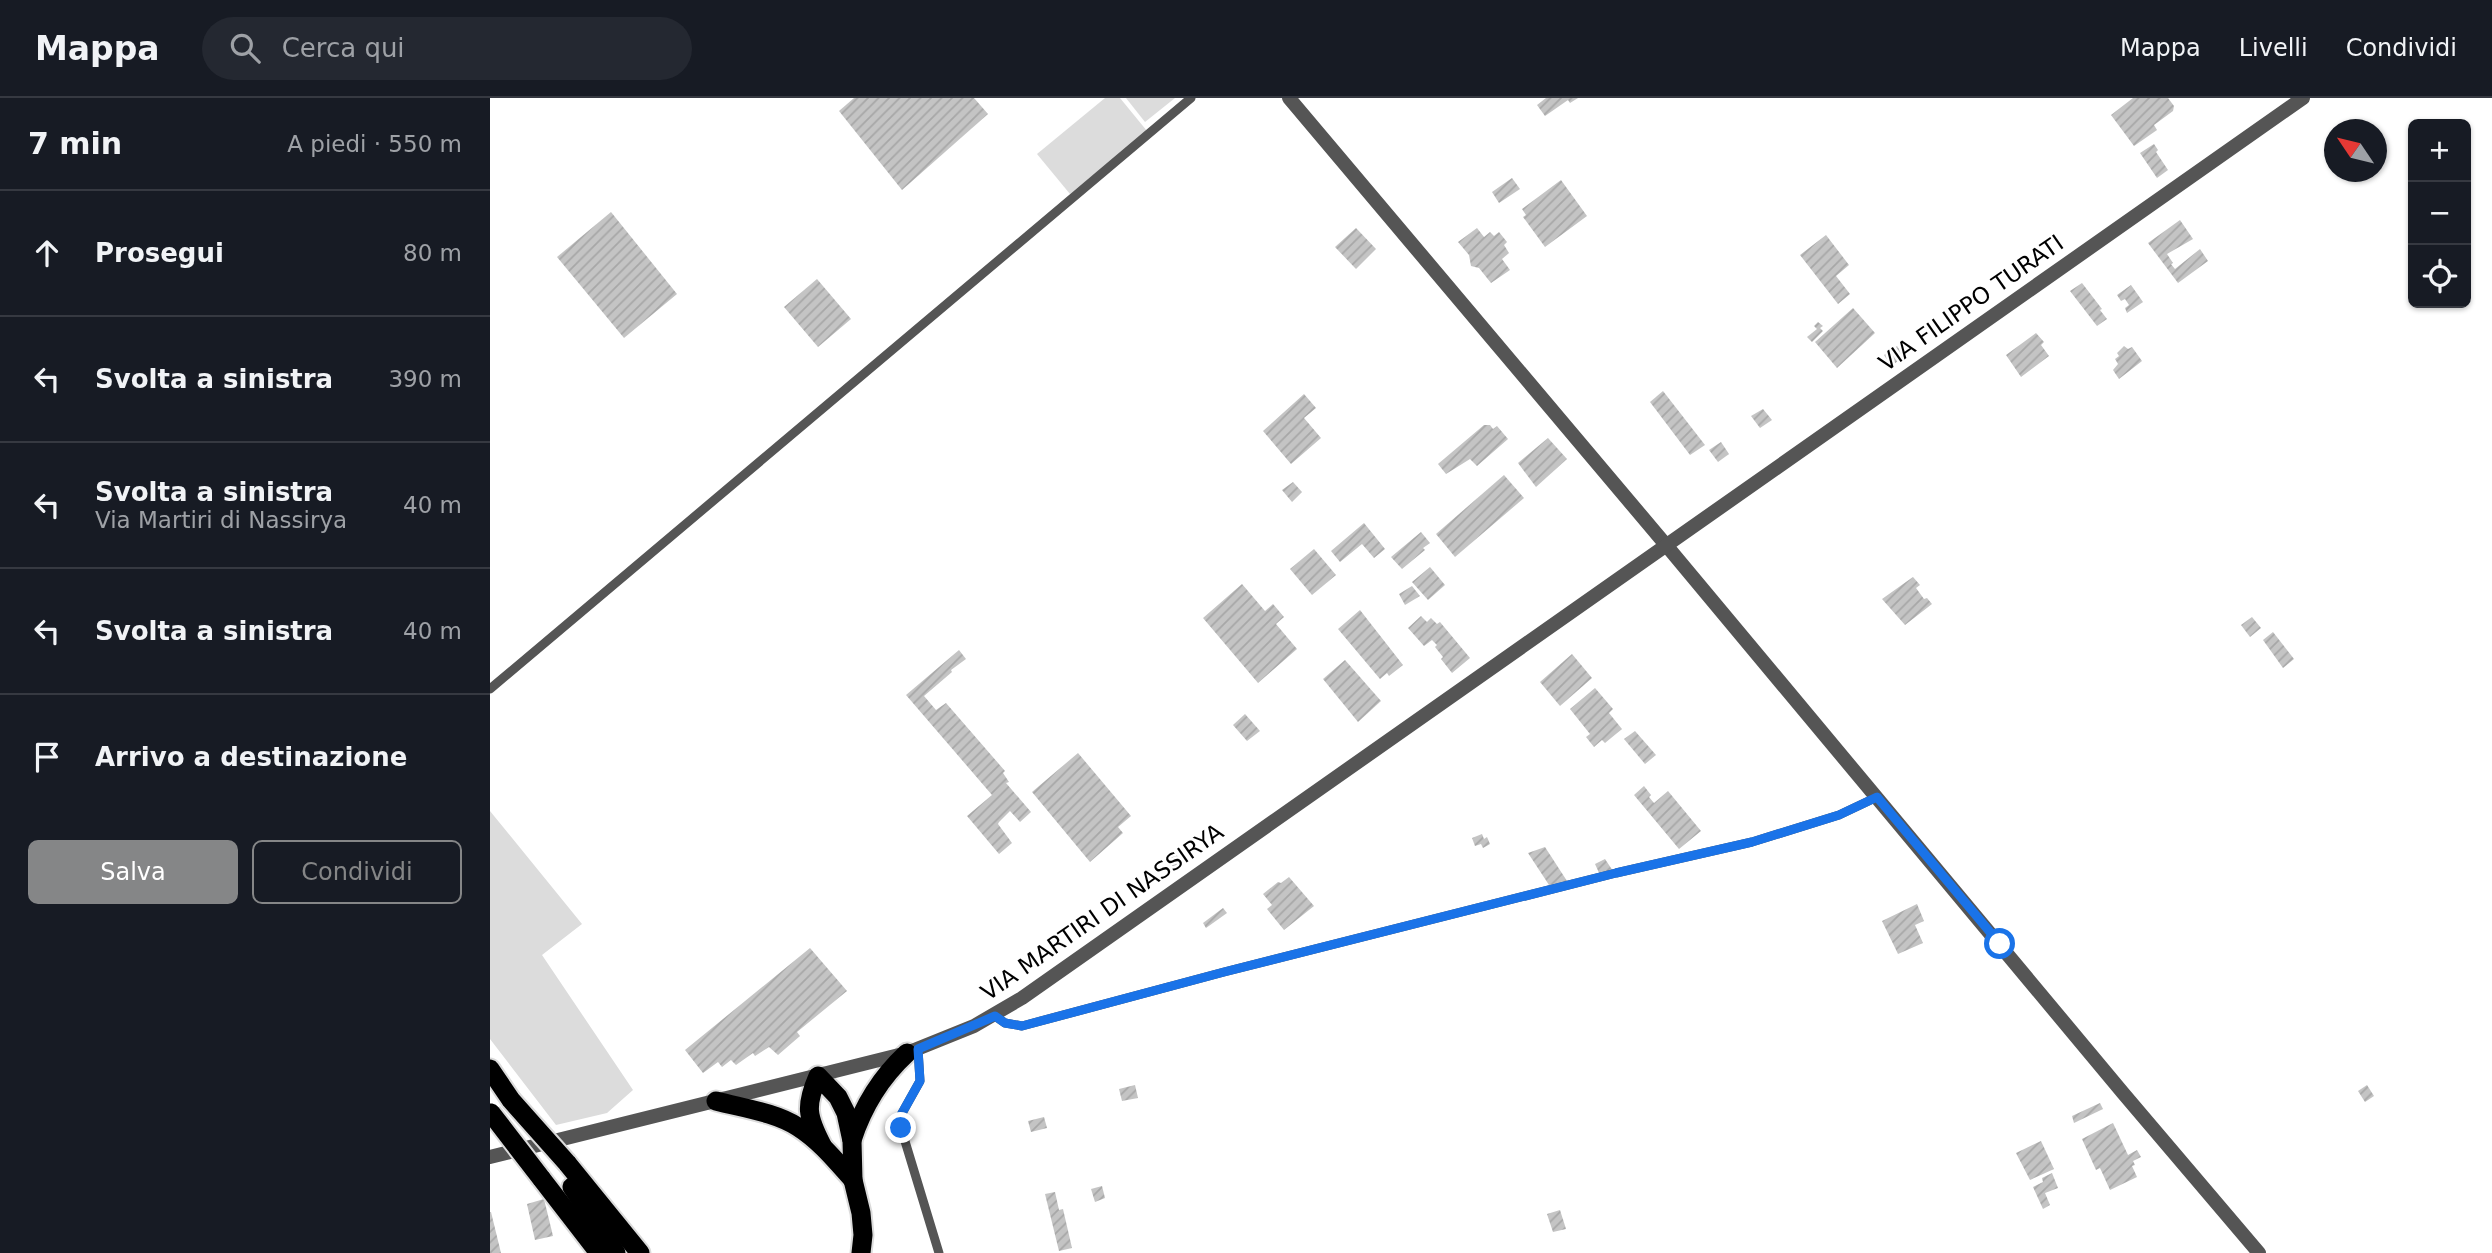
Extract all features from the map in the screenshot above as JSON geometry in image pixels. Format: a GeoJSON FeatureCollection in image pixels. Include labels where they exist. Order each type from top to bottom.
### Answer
{"type":"FeatureCollection","features":[{"type":"Feature","properties":{"kind":"highway"},"geometry":{"type":"LineString","coordinates":[[852,1141],[866,1105],[887,1072],[912,1051]]}},
{"type":"Feature","properties":{"kind":"highway"},"geometry":{"type":"LineString","coordinates":[[490,1069],[563,1165],[640,1253]]}},
{"type":"Feature","properties":{"kind":"highway"},"geometry":{"type":"LineString","coordinates":[[822,1145],[807,1107],[818,1076],[838,1097],[846,1113],[852,1141],[853,1180],[861,1213],[861,1253]]}},
{"type":"Feature","properties":{"kind":"highway"},"geometry":{"type":"LineString","coordinates":[[716,1101],[774,1116],[797,1126],[822,1145],[853,1180]]}},
{"type":"Feature","properties":{"kind":"highway"},"geometry":{"type":"LineString","coordinates":[[491,1112],[596,1250]]}},
{"type":"Feature","properties":{"kind":"highway"},"geometry":{"type":"LineString","coordinates":[[563,1165],[616,1253]]}},
{"type":"Feature","properties":{"kind":"street"},"geometry":{"type":"LineString","coordinates":[[1289,98],[2259,1253]]}},
{"type":"Feature","properties":{"kind":"street","name":"VIA FILIPPO TURATI"},"geometry":{"type":"LineString","coordinates":[[1666,545],[2295,100]]}},
{"type":"Feature","properties":{"kind":"street","name":"VIA MARTIRI DI NASSIRYA"},"geometry":{"type":"LineString","coordinates":[[490,1157],[912,1051],[995,1016],[1666,545]]}},
{"type":"Feature","properties":{"kind":"lane"},"geometry":{"type":"LineString","coordinates":[[490,689],[1191,98]]}},
{"type":"Feature","properties":{"kind":"lane"},"geometry":{"type":"LineString","coordinates":[[995,1016],[1005,1023],[1022,1026],[1616,873],[1752,842],[1839,815],[1877,797]]}},
{"type":"Feature","properties":{"kind":"lane"},"geometry":{"type":"LineString","coordinates":[[912,1051],[920,1081],[901,1115],[901,1128],[939,1253]]}},
{"type":"Feature","properties":{"kind":"shaded area"},"geometry":{"type":"Polygon","coordinates":[[[1105,98],[1120,98],[1147,131],[1070,194],[1037,154],[1105,98]]]}},
{"type":"Feature","properties":{"kind":"shaded area"},"geometry":{"type":"Polygon","coordinates":[[[1126,98],[1175,98],[1145,122],[1126,98]]]}},
{"type":"Feature","properties":{"kind":"shaded area"},"geometry":{"type":"Polygon","coordinates":[[[490,811],[582,924],[542,955],[633,1090],[607,1113],[556,1125],[490,1039],[490,811]]]}},
{"type":"Feature","properties":{"kind":"building"},"geometry":{"type":"Polygon","coordinates":[[[854,98],[974,98],[988,114],[902,190],[839,111],[854,98]]]}},
{"type":"Feature","properties":{"kind":"building"},"geometry":{"type":"Polygon","coordinates":[[[1546,98],[1578,98],[1570,103],[1568,100],[1545,116],[1537,105],[1546,98]]]}},
{"type":"Feature","properties":{"kind":"building"},"geometry":{"type":"Polygon","coordinates":[[[2133,98],[2168,98],[2174,106],[2173,111],[2154,125],[2157,130],[2134,146],[2111,115],[2133,98]]]}},
{"type":"Feature","properties":{"kind":"building"},"geometry":{"type":"Polygon","coordinates":[[[2154,144],[2168,170],[2157,178],[2140,153],[2154,144]]]}},
{"type":"Feature","properties":{"kind":"building"},"geometry":{"type":"Polygon","coordinates":[[[1512,178],[1520,189],[1499,203],[1492,192],[1512,178]]]}},
{"type":"Feature","properties":{"kind":"building"},"geometry":{"type":"Polygon","coordinates":[[[1561,180],[1587,216],[1545,247],[1523,217],[1526,215],[1522,209],[1561,180]]]}},
{"type":"Feature","properties":{"kind":"building"},"geometry":{"type":"Polygon","coordinates":[[[611,212],[677,294],[624,338],[557,257],[611,212]]]}},
{"type":"Feature","properties":{"kind":"building"},"geometry":{"type":"Polygon","coordinates":[[[2180,220],[2193,239],[2167,254],[2173,263],[2171,264],[2175,269],[2200,249],[2208,261],[2178,283],[2148,243],[2180,220]]]}},
{"type":"Feature","properties":{"kind":"building"},"geometry":{"type":"Polygon","coordinates":[[[1356,228],[1376,249],[1356,269],[1335,247],[1356,228]]]}},
{"type":"Feature","properties":{"kind":"building"},"geometry":{"type":"Polygon","coordinates":[[[1477,228],[1484,237],[1490,232],[1494,236],[1499,232],[1507,242],[1504,245],[1509,253],[1502,259],[1510,270],[1491,283],[1479,268],[1471,266],[1469,255],[1458,242],[1477,228]]]}},
{"type":"Feature","properties":{"kind":"building"},"geometry":{"type":"Polygon","coordinates":[[[1826,235],[1849,265],[1836,276],[1850,294],[1838,304],[1800,255],[1826,235]]]}},
{"type":"Feature","properties":{"kind":"building"},"geometry":{"type":"Polygon","coordinates":[[[817,279],[851,319],[818,347],[784,307],[817,279]]]}},
{"type":"Feature","properties":{"kind":"building"},"geometry":{"type":"Polygon","coordinates":[[[2082,283],[2107,319],[2097,326],[2070,291],[2082,283]]]}},
{"type":"Feature","properties":{"kind":"building"},"geometry":{"type":"Polygon","coordinates":[[[2131,285],[2143,302],[2127,313],[2125,308],[2129,305],[2117,295],[2131,285]]]}},
{"type":"Feature","properties":{"kind":"building"},"geometry":{"type":"Polygon","coordinates":[[[1853,308],[1875,333],[1837,368],[1815,342],[1853,308]]]}},
{"type":"Feature","properties":{"kind":"building"},"geometry":{"type":"Polygon","coordinates":[[[1818,322],[1823,326],[1820,328],[1823,331],[1812,342],[1807,337],[1817,329],[1814,326],[1818,322]]]}},
{"type":"Feature","properties":{"kind":"building"},"geometry":{"type":"Polygon","coordinates":[[[2036,333],[2044,342],[2041,345],[2049,356],[2021,377],[2006,355],[2036,333]]]}},
{"type":"Feature","properties":{"kind":"building"},"geometry":{"type":"Polygon","coordinates":[[[1897,346],[1904,357],[1891,366],[1884,355],[1897,346]]]}},
{"type":"Feature","properties":{"kind":"building"},"geometry":{"type":"Polygon","coordinates":[[[2124,346],[2128,349],[2132,347],[2142,361],[2119,379],[2113,370],[2118,364],[2115,359],[2119,356],[2117,353],[2124,346]]]}},
{"type":"Feature","properties":{"kind":"building"},"geometry":{"type":"Polygon","coordinates":[[[1663,391],[1705,445],[1690,455],[1650,402],[1663,391]]]}},
{"type":"Feature","properties":{"kind":"building"},"geometry":{"type":"Polygon","coordinates":[[[1304,394],[1316,408],[1304,418],[1321,438],[1291,464],[1263,431],[1304,394]]]}},
{"type":"Feature","properties":{"kind":"building"},"geometry":{"type":"Polygon","coordinates":[[[1763,409],[1772,420],[1760,428],[1751,416],[1763,409]]]}},
{"type":"Feature","properties":{"kind":"building"},"geometry":{"type":"Polygon","coordinates":[[[1484,425],[1490,425],[1493,429],[1497,426],[1508,439],[1477,466],[1470,459],[1446,474],[1438,464],[1484,425]]]}},
{"type":"Feature","properties":{"kind":"building"},"geometry":{"type":"Polygon","coordinates":[[[1548,438],[1567,459],[1536,487],[1518,463],[1548,438]]]}},
{"type":"Feature","properties":{"kind":"building"},"geometry":{"type":"Polygon","coordinates":[[[1721,442],[1729,454],[1718,462],[1709,450],[1721,442]]]}},
{"type":"Feature","properties":{"kind":"building"},"geometry":{"type":"Polygon","coordinates":[[[1504,475],[1524,498],[1455,557],[1436,534],[1504,475]]]}},
{"type":"Feature","properties":{"kind":"building"},"geometry":{"type":"Polygon","coordinates":[[[1293,482],[1302,492],[1292,502],[1282,490],[1293,482]]]}},
{"type":"Feature","properties":{"kind":"building"},"geometry":{"type":"Polygon","coordinates":[[[1364,523],[1385,549],[1374,558],[1362,544],[1340,562],[1331,551],[1364,523]]]}},
{"type":"Feature","properties":{"kind":"building"},"geometry":{"type":"Polygon","coordinates":[[[1421,532],[1430,543],[1402,569],[1391,557],[1421,532]]]}},
{"type":"Feature","properties":{"kind":"building"},"geometry":{"type":"Polygon","coordinates":[[[1314,549],[1336,575],[1312,595],[1290,569],[1314,549]]]}},
{"type":"Feature","properties":{"kind":"building"},"geometry":{"type":"Polygon","coordinates":[[[1430,567],[1445,585],[1428,600],[1412,582],[1430,567]]]}},
{"type":"Feature","properties":{"kind":"building"},"geometry":{"type":"Polygon","coordinates":[[[1913,577],[1920,585],[1916,588],[1924,599],[1927,598],[1932,604],[1905,625],[1882,599],[1913,577]]]}},
{"type":"Feature","properties":{"kind":"building"},"geometry":{"type":"Polygon","coordinates":[[[1242,584],[1265,611],[1273,604],[1284,617],[1276,624],[1297,649],[1258,683],[1203,618],[1242,584]]]}},
{"type":"Feature","properties":{"kind":"building"},"geometry":{"type":"Polygon","coordinates":[[[1412,586],[1420,596],[1405,605],[1399,594],[1412,586]]]}},
{"type":"Feature","properties":{"kind":"building"},"geometry":{"type":"Polygon","coordinates":[[[1360,610],[1403,665],[1389,676],[1387,673],[1380,679],[1338,629],[1360,610]]]}},
{"type":"Feature","properties":{"kind":"building"},"geometry":{"type":"Polygon","coordinates":[[[1421,616],[1427,622],[1431,618],[1437,624],[1440,622],[1470,658],[1452,673],[1441,659],[1443,657],[1435,647],[1437,645],[1432,640],[1424,646],[1408,628],[1421,616]]]}},
{"type":"Feature","properties":{"kind":"building"},"geometry":{"type":"Polygon","coordinates":[[[2252,617],[2261,628],[2250,637],[2241,625],[2252,617]]]}},
{"type":"Feature","properties":{"kind":"building"},"geometry":{"type":"Polygon","coordinates":[[[2273,632],[2294,659],[2283,668],[2263,640],[2273,632]]]}},
{"type":"Feature","properties":{"kind":"building"},"geometry":{"type":"Polygon","coordinates":[[[959,650],[966,659],[924,696],[936,710],[946,703],[1005,771],[1003,773],[1009,782],[1006,783],[1031,812],[1020,822],[1010,811],[999,822],[1012,843],[999,854],[967,816],[992,795],[906,695],[959,650]]]}},
{"type":"Feature","properties":{"kind":"building"},"geometry":{"type":"Polygon","coordinates":[[[1572,654],[1592,678],[1560,706],[1540,682],[1572,654]]]}},
{"type":"Feature","properties":{"kind":"building"},"geometry":{"type":"Polygon","coordinates":[[[1345,660],[1381,701],[1358,722],[1323,679],[1345,660]]]}},
{"type":"Feature","properties":{"kind":"building"},"geometry":{"type":"Polygon","coordinates":[[[1595,688],[1613,709],[1609,713],[1622,729],[1605,743],[1602,740],[1594,747],[1586,737],[1590,734],[1570,709],[1595,688]]]}},
{"type":"Feature","properties":{"kind":"building"},"geometry":{"type":"Polygon","coordinates":[[[1245,714],[1260,731],[1247,741],[1233,725],[1245,714]]]}},
{"type":"Feature","properties":{"kind":"building"},"geometry":{"type":"Polygon","coordinates":[[[1635,731],[1656,755],[1645,764],[1624,739],[1635,731]]]}},
{"type":"Feature","properties":{"kind":"building"},"geometry":{"type":"Polygon","coordinates":[[[1078,753],[1131,816],[1118,827],[1123,833],[1090,862],[1032,792],[1078,753]]]}},
{"type":"Feature","properties":{"kind":"building"},"geometry":{"type":"Polygon","coordinates":[[[1644,786],[1654,803],[1668,791],[1701,831],[1679,849],[1634,795],[1644,786]]]}},
{"type":"Feature","properties":{"kind":"building"},"geometry":{"type":"Polygon","coordinates":[[[1482,834],[1490,844],[1483,848],[1481,844],[1475,846],[1472,838],[1482,834]]]}},
{"type":"Feature","properties":{"kind":"building"},"geometry":{"type":"Polygon","coordinates":[[[1545,847],[1567,881],[1549,885],[1528,853],[1545,847]]]}},
{"type":"Feature","properties":{"kind":"building"},"geometry":{"type":"Polygon","coordinates":[[[1173,851],[1182,861],[1174,868],[1168,860],[1173,851]]]}},
{"type":"Feature","properties":{"kind":"building"},"geometry":{"type":"Polygon","coordinates":[[[1605,859],[1613,871],[1600,875],[1595,864],[1605,859]]]}},
{"type":"Feature","properties":{"kind":"building"},"geometry":{"type":"Polygon","coordinates":[[[1289,877],[1314,906],[1284,930],[1267,909],[1272,905],[1263,894],[1289,877]]]}},
{"type":"Feature","properties":{"kind":"building"},"geometry":{"type":"Polygon","coordinates":[[[1917,904],[1924,921],[1915,925],[1923,943],[1898,954],[1882,921],[1917,904]]]}},
{"type":"Feature","properties":{"kind":"building"},"geometry":{"type":"Polygon","coordinates":[[[1223,908],[1227,913],[1206,928],[1203,923],[1223,908]]]}},
{"type":"Feature","properties":{"kind":"building"},"geometry":{"type":"Polygon","coordinates":[[[810,948],[847,991],[797,1032],[800,1036],[778,1055],[769,1047],[755,1056],[753,1053],[736,1065],[731,1060],[722,1067],[718,1062],[703,1073],[685,1050],[810,948]]]}},
{"type":"Feature","properties":{"kind":"building"},"geometry":{"type":"Polygon","coordinates":[[[1135,1085],[1138,1098],[1122,1101],[1119,1089],[1135,1085]]]}},
{"type":"Feature","properties":{"kind":"building"},"geometry":{"type":"Polygon","coordinates":[[[2367,1085],[2374,1096],[2365,1102],[2358,1091],[2367,1085]]]}},
{"type":"Feature","properties":{"kind":"building"},"geometry":{"type":"Polygon","coordinates":[[[2100,1103],[2103,1109],[2074,1123],[2072,1116],[2100,1103]]]}},
{"type":"Feature","properties":{"kind":"building"},"geometry":{"type":"Polygon","coordinates":[[[1044,1117],[1047,1128],[1031,1132],[1028,1121],[1044,1117]]]}},
{"type":"Feature","properties":{"kind":"building"},"geometry":{"type":"Polygon","coordinates":[[[2113,1123],[2128,1155],[2137,1150],[2141,1157],[2133,1161],[2135,1165],[2132,1166],[2137,1177],[2110,1190],[2100,1168],[2096,1170],[2082,1139],[2113,1123]]]}},
{"type":"Feature","properties":{"kind":"building"},"geometry":{"type":"Polygon","coordinates":[[[2041,1141],[2054,1169],[2030,1180],[2016,1153],[2041,1141]]]}},
{"type":"Feature","properties":{"kind":"building"},"geometry":{"type":"Polygon","coordinates":[[[2052,1173],[2058,1188],[2045,1193],[2050,1205],[2043,1209],[2033,1187],[2052,1173]]]}},
{"type":"Feature","properties":{"kind":"building"},"geometry":{"type":"Polygon","coordinates":[[[1102,1186],[1105,1198],[1095,1202],[1091,1189],[1102,1186]]]}},
{"type":"Feature","properties":{"kind":"building"},"geometry":{"type":"Polygon","coordinates":[[[1055,1192],[1059,1210],[1063,1209],[1072,1248],[1059,1251],[1045,1194],[1055,1192]]]}},
{"type":"Feature","properties":{"kind":"building"},"geometry":{"type":"Polygon","coordinates":[[[544,1199],[553,1236],[535,1240],[527,1204],[544,1199]]]}},
{"type":"Feature","properties":{"kind":"building"},"geometry":{"type":"Polygon","coordinates":[[[1560,1210],[1566,1229],[1553,1232],[1547,1214],[1560,1210]]]}},
{"type":"Feature","properties":{"kind":"building"},"geometry":{"type":"Polygon","coordinates":[[[491,1212],[501,1253],[490,1253],[491,1212]]]}},
{"type":"Feature","properties":{"kind":"route"},"geometry":{"type":"LineString","coordinates":[[901,1128],[901,1115],[920,1081],[918,1049],[995,1016],[1005,1023],[1022,1026],[1616,873],[1752,842],[1839,815],[1877,797],[2000,944]]}}]}
